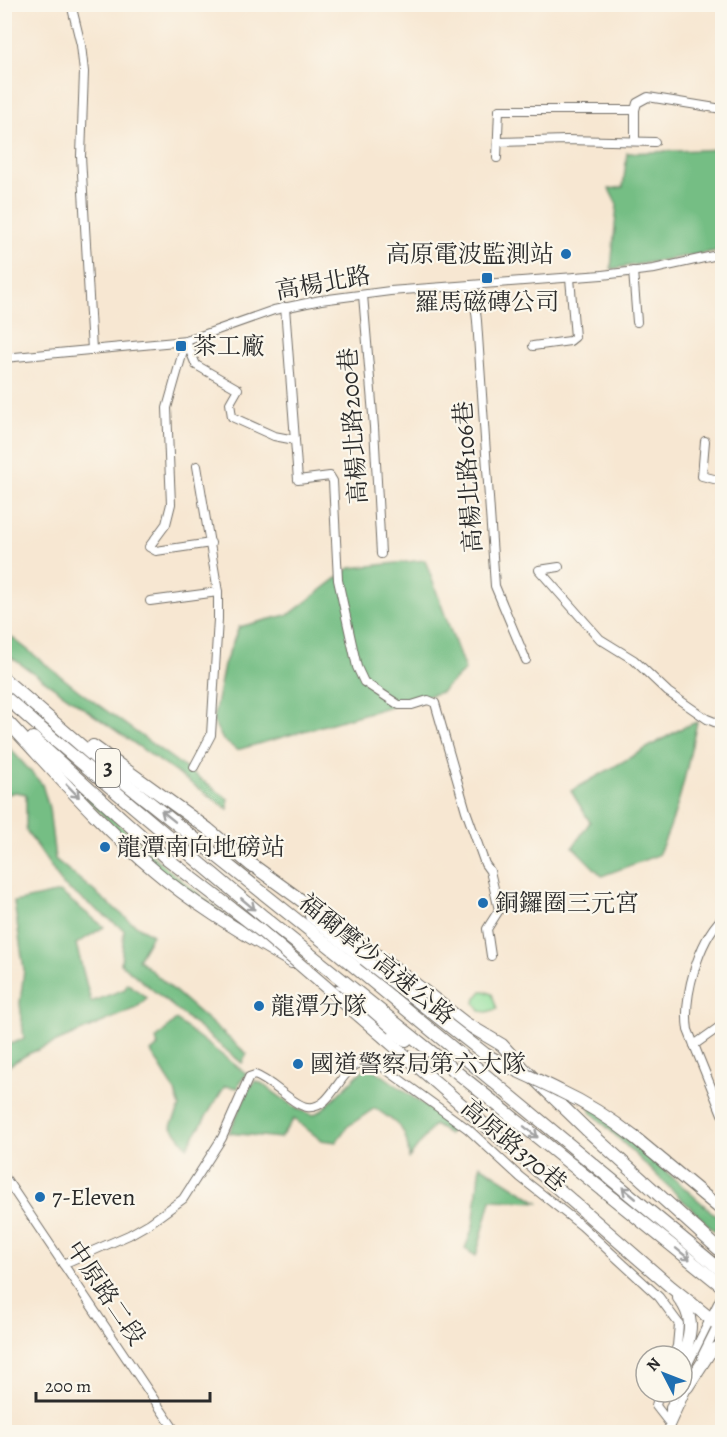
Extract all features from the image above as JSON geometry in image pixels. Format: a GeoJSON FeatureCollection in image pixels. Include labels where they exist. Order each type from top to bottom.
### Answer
{"type":"FeatureCollection","features":[{"type":"Feature","properties":{"kind":"highway","name":"福爾摩沙高速公路"},"geometry":{"type":"LineString","coordinates":[[4,679],[114,774],[338,953],[723,1271]]}},
{"type":"Feature","properties":{"kind":"highway","name":"福爾摩沙高速公路"},"geometry":{"type":"LineString","coordinates":[[4,696],[264,917],[723,1286]]}},
{"type":"Feature","properties":{"kind":"highway"},"geometry":{"type":"LineString","coordinates":[[33,705],[208,829],[247,861],[396,969],[455,1015],[502,1045],[586,1129],[723,1252]]}},
{"type":"Feature","properties":{"kind":"highway"},"geometry":{"type":"LineString","coordinates":[[4,716],[124,844],[162,877],[209,912],[344,996],[436,1062],[466,1078]]}},
{"type":"Feature","properties":{"kind":"highway"},"geometry":{"type":"LineString","coordinates":[[4,716],[165,857],[261,931],[672,1287],[718,1322]]}},
{"type":"Feature","properties":{"kind":"highway"},"geometry":{"type":"LineString","coordinates":[[247,861],[279,891],[485,1054],[499,1063],[583,1102],[609,1118],[723,1210]]}},
{"type":"Feature","properties":{"kind":"highway"},"geometry":{"type":"LineString","coordinates":[[705,1196],[723,1205]]}},
{"type":"Feature","properties":{"kind":"highway"},"geometry":{"type":"LineString","coordinates":[[672,1287],[690,1315],[689,1344]]}},
{"type":"Feature","properties":{"kind":"highway"},"geometry":{"type":"LineString","coordinates":[[694,1371],[709,1353],[723,1345]]}},
{"type":"Feature","properties":{"kind":"street"},"geometry":{"type":"LineString","coordinates":[[71,4],[79,36],[84,72],[81,156],[92,350]]}},
{"type":"Feature","properties":{"kind":"street"},"geometry":{"type":"LineString","coordinates":[[497,159],[499,110],[636,107],[648,97],[654,96],[723,109]]}},
{"type":"Feature","properties":{"kind":"street"},"geometry":{"type":"LineString","coordinates":[[635,141],[636,107]]}},
{"type":"Feature","properties":{"kind":"street"},"geometry":{"type":"LineString","coordinates":[[498,142],[655,142]]}},
{"type":"Feature","properties":{"kind":"street","name":"高楊北路"},"geometry":{"type":"LineString","coordinates":[[4,358],[186,342],[285,307],[363,295],[633,271],[723,254]]}},
{"type":"Feature","properties":{"kind":"street"},"geometry":{"type":"LineString","coordinates":[[633,271],[638,322]]}},
{"type":"Feature","properties":{"kind":"street"},"geometry":{"type":"LineString","coordinates":[[533,346],[570,341],[574,337],[570,278]]}},
{"type":"Feature","properties":{"kind":"street","name":"高楊北路106巷"},"geometry":{"type":"LineString","coordinates":[[472,285],[477,321],[495,586],[526,660]]}},
{"type":"Feature","properties":{"kind":"street","name":"高楊北路200巷"},"geometry":{"type":"LineString","coordinates":[[363,295],[381,554]]}},
{"type":"Feature","properties":{"kind":"street"},"geometry":{"type":"LineString","coordinates":[[285,307],[298,480],[330,476],[333,481],[338,580],[357,667],[364,682],[399,705],[412,705],[428,700],[435,703],[466,811],[485,864],[490,871],[499,910],[487,929],[491,956]]}},
{"type":"Feature","properties":{"kind":"street"},"geometry":{"type":"LineString","coordinates":[[186,342],[195,365],[238,389],[230,403],[232,417],[274,436],[295,440]]}},
{"type":"Feature","properties":{"kind":"street"},"geometry":{"type":"LineString","coordinates":[[186,342],[167,408],[171,504],[166,524],[149,547],[156,551],[211,543]]}},
{"type":"Feature","properties":{"kind":"street"},"geometry":{"type":"LineString","coordinates":[[705,441],[702,476],[723,481]]}},
{"type":"Feature","properties":{"kind":"street"},"geometry":{"type":"LineString","coordinates":[[194,767],[211,735],[218,592],[197,466]]}},
{"type":"Feature","properties":{"kind":"street"},"geometry":{"type":"LineString","coordinates":[[559,567],[539,570],[600,639],[634,660],[668,692],[707,719],[723,725]]}},
{"type":"Feature","properties":{"kind":"street"},"geometry":{"type":"LineString","coordinates":[[150,601],[218,592]]}},
{"type":"Feature","properties":{"kind":"street"},"geometry":{"type":"LineString","coordinates":[[723,918],[710,934],[704,947],[688,994],[686,1016],[688,1030],[723,1114]]}},
{"type":"Feature","properties":{"kind":"street"},"geometry":{"type":"LineString","coordinates":[[694,1045],[723,1025]]}},
{"type":"Feature","properties":{"kind":"street","name":"高原路370巷"},"geometry":{"type":"LineString","coordinates":[[63,1264],[129,1235],[183,1199],[222,1138],[249,1077],[255,1075],[266,1079],[308,1108],[322,1103],[353,1067],[361,1061],[368,1060],[377,1063],[468,1129],[520,1177],[582,1226],[658,1297],[679,1324],[677,1344]]}},
{"type":"Feature","properties":{"kind":"street","name":"中原路二段"},"geometry":{"type":"LineString","coordinates":[[4,1176],[176,1432]]}},
{"type":"Feature","properties":{"kind":"street"},"geometry":{"type":"LineString","coordinates":[[694,1364],[718,1322],[717,1305],[723,1294]]}},
{"type":"Feature","properties":{"kind":"street"},"geometry":{"type":"LineString","coordinates":[[656,1404],[668,1428]]}},
{"type":"Feature","properties":{"kind":"street"},"geometry":{"type":"LineString","coordinates":[[668,1428],[679,1404]]}},
{"type":"Feature","properties":{"kind":"green space"},"geometry":{"type":"Polygon","coordinates":[[[722,149],[722,250],[611,269],[617,205],[609,189],[623,187],[627,153],[722,149]]]}},
{"type":"Feature","properties":{"kind":"green space"},"geometry":{"type":"Polygon","coordinates":[[[425,560],[465,670],[441,692],[237,750],[223,740],[213,721],[224,665],[239,627],[290,614],[350,568],[425,560]]]}},
{"type":"Feature","properties":{"kind":"green space"},"geometry":{"type":"Polygon","coordinates":[[[4,631],[78,690],[228,799],[228,809],[5,653],[4,631]]]}},
{"type":"Feature","properties":{"kind":"green space"},"geometry":{"type":"Polygon","coordinates":[[[697,722],[677,806],[658,855],[602,876],[573,847],[590,822],[571,791],[684,727],[697,722]]]}},
{"type":"Feature","properties":{"kind":"green space"},"geometry":{"type":"Polygon","coordinates":[[[5,743],[42,784],[49,808],[55,859],[131,922],[152,935],[138,959],[247,1054],[242,1063],[121,964],[124,930],[63,885],[26,830],[26,794],[15,792],[5,795],[5,743]]]}},
{"type":"Feature","properties":{"kind":"green space"},"geometry":{"type":"Polygon","coordinates":[[[51,763],[166,868],[235,923],[157,869],[51,763]]]}},
{"type":"Feature","properties":{"kind":"green space"},"geometry":{"type":"Polygon","coordinates":[[[60,892],[104,927],[76,944],[91,1002],[125,989],[127,983],[147,998],[136,1008],[28,1054],[5,1068],[5,1046],[24,1039],[20,1003],[24,970],[14,902],[60,892]]]}},
{"type":"Feature","properties":{"kind":"green space"},"geometry":{"type":"Polygon","coordinates":[[[482,991],[492,994],[497,1009],[487,1012],[480,1011],[475,1003],[482,991]]]}},
{"type":"Feature","properties":{"kind":"green space"},"geometry":{"type":"Polygon","coordinates":[[[176,1020],[247,1074],[239,1083],[238,1088],[225,1086],[187,1147],[171,1126],[180,1107],[174,1089],[151,1052],[158,1046],[156,1039],[176,1020]]]}},
{"type":"Feature","properties":{"kind":"green space"},"geometry":{"type":"Polygon","coordinates":[[[364,1069],[375,1070],[454,1127],[449,1134],[434,1125],[409,1158],[406,1139],[400,1127],[375,1108],[347,1127],[336,1142],[321,1140],[294,1119],[280,1138],[229,1133],[255,1081],[297,1109],[313,1115],[321,1111],[364,1069]]]}},
{"type":"Feature","properties":{"kind":"green space"},"geometry":{"type":"Polygon","coordinates":[[[589,1099],[603,1116],[722,1221],[722,1238],[591,1112],[589,1099]]]}},
{"type":"Feature","properties":{"kind":"green space"},"geometry":{"type":"Polygon","coordinates":[[[480,1165],[538,1202],[491,1200],[476,1256],[465,1249],[473,1227],[480,1165]]]}},
{"type":"Feature","properties":{"kind":"place","name":"高原電波監測站"},"geometry":{"type":"Point","coordinates":[566,254]}},
{"type":"Feature","properties":{"kind":"place","name":"羅馬磁磚公司"},"geometry":{"type":"Point","coordinates":[487,278]}},
{"type":"Feature","properties":{"kind":"place","name":"茶工廠"},"geometry":{"type":"Point","coordinates":[181,346]}},
{"type":"Feature","properties":{"kind":"place","name":"龍潭南向地磅站"},"geometry":{"type":"Point","coordinates":[105,847]}},
{"type":"Feature","properties":{"kind":"place","name":"銅鑼圈三元宮"},"geometry":{"type":"Point","coordinates":[483,903]}},
{"type":"Feature","properties":{"kind":"place","name":"龍潭分隊"},"geometry":{"type":"Point","coordinates":[259,1006]}},
{"type":"Feature","properties":{"kind":"place","name":"國道警察局第六大隊"},"geometry":{"type":"Point","coordinates":[298,1064]}},
{"type":"Feature","properties":{"kind":"place","name":"7-Eleven"},"geometry":{"type":"Point","coordinates":[40,1197]}}]}
